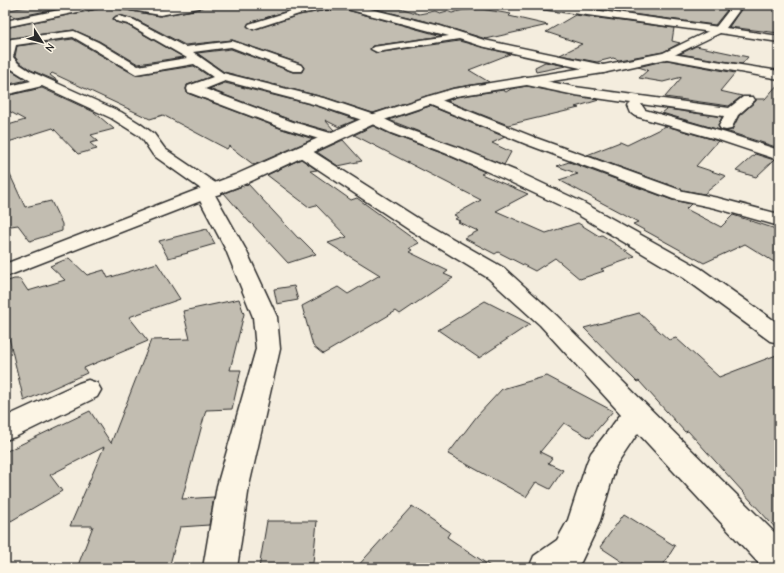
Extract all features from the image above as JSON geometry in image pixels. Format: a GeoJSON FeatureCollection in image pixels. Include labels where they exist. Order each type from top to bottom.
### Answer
{"type":"FeatureCollection","features":[{"type":"Feature","properties":{"kind":"street"},"geometry":{"type":"LineString","coordinates":[[5,24],[97,5]]}},
{"type":"Feature","properties":{"kind":"street"},"geometry":{"type":"LineString","coordinates":[[120,5],[160,12],[199,5]]}},
{"type":"Feature","properties":{"kind":"street"},"geometry":{"type":"LineString","coordinates":[[536,5],[610,11],[779,39]]}},
{"type":"Feature","properties":{"kind":"street"},"geometry":{"type":"LineString","coordinates":[[5,271],[210,191],[303,152],[373,119],[431,100],[453,93],[603,69],[666,56],[719,30],[738,5]]}},
{"type":"Feature","properties":{"kind":"street"},"geometry":{"type":"LineString","coordinates":[[253,26],[297,12],[337,6],[373,12],[499,47],[603,69]]}},
{"type":"Feature","properties":{"kind":"street"},"geometry":{"type":"LineString","coordinates":[[119,19],[131,22],[184,51],[212,72],[224,77],[322,102],[373,119],[396,130],[451,150],[503,172],[576,206],[692,273],[779,335]]}},
{"type":"Feature","properties":{"kind":"street"},"geometry":{"type":"LineString","coordinates":[[196,60],[136,70],[94,44],[74,34],[12,42],[7,54],[8,59],[19,69],[117,115],[149,136],[152,145],[159,152],[210,191],[265,317],[268,348],[233,486],[220,568]]}},
{"type":"Feature","properties":{"kind":"street"},"geometry":{"type":"LineString","coordinates":[[378,49],[462,37]]}},
{"type":"Feature","properties":{"kind":"street"},"geometry":{"type":"LineString","coordinates":[[184,51],[196,48],[232,44],[297,68]]}},
{"type":"Feature","properties":{"kind":"street"},"geometry":{"type":"LineString","coordinates":[[666,56],[779,75]]}},
{"type":"Feature","properties":{"kind":"street"},"geometry":{"type":"LineString","coordinates":[[224,77],[192,89],[233,103],[288,125],[332,138]]}},
{"type":"Feature","properties":{"kind":"street"},"geometry":{"type":"LineString","coordinates":[[526,81],[732,114]]}},
{"type":"Feature","properties":{"kind":"street"},"geometry":{"type":"LineString","coordinates":[[5,91],[44,82]]}},
{"type":"Feature","properties":{"kind":"street"},"geometry":{"type":"LineString","coordinates":[[627,98],[635,105],[636,110],[640,113],[721,136],[779,155]]}},
{"type":"Feature","properties":{"kind":"street"},"geometry":{"type":"LineString","coordinates":[[431,100],[531,141],[680,195],[718,203],[779,220]]}},
{"type":"Feature","properties":{"kind":"street"},"geometry":{"type":"LineString","coordinates":[[721,136],[732,114],[748,100]]}},
{"type":"Feature","properties":{"kind":"street"},"geometry":{"type":"LineString","coordinates":[[303,152],[415,224],[496,273],[548,320],[779,561]]}},
{"type":"Feature","properties":{"kind":"street"},"geometry":{"type":"LineString","coordinates":[[5,429],[88,390]]}},
{"type":"Feature","properties":{"kind":"street"},"geometry":{"type":"LineString","coordinates":[[546,568],[568,551],[583,524],[602,462],[637,413]]}},
{"type":"Feature","properties":{"kind":"building"},"geometry":{"type":"Polygon","coordinates":[[[36,5],[76,5],[16,17],[5,14],[5,11],[36,5]]]}},
{"type":"Feature","properties":{"kind":"building"},"geometry":{"type":"Polygon","coordinates":[[[103,5],[114,5],[120,9],[160,16],[199,9],[205,5],[311,5],[249,23],[247,26],[253,30],[299,15],[327,10],[347,10],[442,36],[372,46],[370,49],[376,53],[459,41],[510,54],[469,70],[489,82],[453,88],[373,113],[327,98],[224,72],[197,53],[231,49],[293,72],[302,72],[304,67],[301,64],[232,40],[185,45],[135,19],[119,15],[113,18],[115,22],[127,25],[183,57],[138,64],[99,41],[74,30],[12,38],[5,42],[5,28],[97,9],[103,5]]]}},
{"type":"Feature","properties":{"kind":"building"},"geometry":{"type":"Polygon","coordinates":[[[360,5],[391,5],[419,14],[435,11],[440,13],[447,11],[452,13],[463,10],[481,9],[511,14],[509,16],[548,25],[486,39],[440,25],[360,5]]]}},
{"type":"Feature","properties":{"kind":"building"},"geometry":{"type":"Polygon","coordinates":[[[591,5],[731,5],[715,25],[587,8],[591,5]]]}},
{"type":"Feature","properties":{"kind":"building"},"geometry":{"type":"Polygon","coordinates":[[[744,5],[779,5],[779,33],[729,27],[744,5]]]}},
{"type":"Feature","properties":{"kind":"building"},"geometry":{"type":"Polygon","coordinates":[[[575,15],[674,28],[672,41],[680,43],[663,52],[619,60],[613,58],[597,62],[560,55],[582,44],[546,32],[575,15]]]}},
{"type":"Feature","properties":{"kind":"building"},"geometry":{"type":"Polygon","coordinates":[[[73,39],[135,75],[194,66],[210,77],[187,85],[187,93],[282,129],[313,139],[254,165],[229,146],[227,149],[163,115],[150,119],[52,73],[50,75],[59,82],[31,70],[19,62],[15,57],[17,46],[73,39]]]}},
{"type":"Feature","properties":{"kind":"building"},"geometry":{"type":"Polygon","coordinates":[[[696,46],[748,57],[742,64],[680,54],[696,46]]]}},
{"type":"Feature","properties":{"kind":"building"},"geometry":{"type":"Polygon","coordinates":[[[667,60],[735,73],[720,91],[742,96],[729,106],[665,97],[682,77],[663,82],[639,78],[648,70],[638,67],[667,60]]]}},
{"type":"Feature","properties":{"kind":"building"},"geometry":{"type":"Polygon","coordinates":[[[545,62],[566,66],[536,72],[535,67],[545,62]]]}},
{"type":"Feature","properties":{"kind":"building"},"geometry":{"type":"Polygon","coordinates":[[[5,65],[9,69],[27,80],[5,85],[5,65]]]}},
{"type":"Feature","properties":{"kind":"building"},"geometry":{"type":"Polygon","coordinates":[[[225,83],[317,106],[356,120],[339,127],[325,120],[334,130],[330,131],[293,121],[209,89],[225,83]]]}},
{"type":"Feature","properties":{"kind":"building"},"geometry":{"type":"Polygon","coordinates":[[[779,83],[779,148],[726,131],[732,130],[739,116],[756,101],[756,99],[765,99],[779,83]]]}},
{"type":"Feature","properties":{"kind":"building"},"geometry":{"type":"Polygon","coordinates":[[[527,86],[599,100],[575,107],[579,108],[508,125],[447,101],[456,97],[503,90],[506,92],[511,89],[527,86]]]}},
{"type":"Feature","properties":{"kind":"building"},"geometry":{"type":"Polygon","coordinates":[[[42,88],[94,112],[114,129],[91,135],[98,141],[90,143],[97,149],[78,154],[53,128],[5,143],[5,126],[25,120],[5,109],[5,96],[42,88]]]}},
{"type":"Feature","properties":{"kind":"building"},"geometry":{"type":"Polygon","coordinates":[[[430,106],[505,137],[492,143],[511,152],[504,165],[389,120],[430,106]]]}},
{"type":"Feature","properties":{"kind":"building"},"geometry":{"type":"Polygon","coordinates":[[[667,109],[722,117],[718,125],[720,130],[662,113],[667,109]]]}},
{"type":"Feature","properties":{"kind":"building"},"geometry":{"type":"Polygon","coordinates":[[[373,126],[390,134],[444,154],[485,172],[481,174],[528,194],[496,211],[546,233],[578,223],[599,236],[602,235],[635,257],[601,269],[604,271],[580,279],[555,258],[535,271],[498,252],[495,254],[464,238],[478,231],[458,222],[460,221],[455,219],[458,217],[454,215],[481,200],[354,135],[373,126]]]}},
{"type":"Feature","properties":{"kind":"building"},"geometry":{"type":"Polygon","coordinates":[[[666,126],[718,141],[696,166],[726,176],[704,194],[683,190],[587,155],[620,142],[627,145],[666,126]]]}},
{"type":"Feature","properties":{"kind":"building"},"geometry":{"type":"Polygon","coordinates":[[[343,140],[362,161],[338,166],[317,152],[343,140]]]}},
{"type":"Feature","properties":{"kind":"building"},"geometry":{"type":"Polygon","coordinates":[[[755,154],[774,160],[756,177],[736,171],[755,154]]]}},
{"type":"Feature","properties":{"kind":"building"},"geometry":{"type":"Polygon","coordinates":[[[301,159],[317,170],[310,171],[351,200],[357,198],[419,243],[409,248],[412,250],[409,252],[448,271],[444,274],[453,278],[400,314],[396,311],[323,354],[313,346],[302,306],[338,287],[348,294],[380,275],[328,243],[347,237],[316,205],[309,207],[267,175],[301,159]]]}},
{"type":"Feature","properties":{"kind":"building"},"geometry":{"type":"Polygon","coordinates":[[[569,162],[672,200],[691,204],[686,209],[721,227],[733,215],[779,230],[779,265],[745,244],[704,263],[633,224],[638,222],[559,180],[578,174],[557,166],[569,162]]]}},
{"type":"Feature","properties":{"kind":"building"},"geometry":{"type":"Polygon","coordinates":[[[5,164],[25,207],[51,201],[62,224],[62,231],[30,241],[18,225],[11,226],[5,220],[5,164]]]}},
{"type":"Feature","properties":{"kind":"building"},"geometry":{"type":"Polygon","coordinates":[[[248,184],[298,238],[300,238],[316,254],[288,263],[224,193],[248,184]]]}},
{"type":"Feature","properties":{"kind":"building"},"geometry":{"type":"Polygon","coordinates":[[[207,229],[215,244],[168,258],[159,241],[207,229]]]}},
{"type":"Feature","properties":{"kind":"building"},"geometry":{"type":"Polygon","coordinates":[[[69,258],[87,275],[104,270],[108,278],[157,263],[180,299],[129,317],[148,341],[84,368],[87,373],[24,401],[5,321],[5,282],[20,279],[28,291],[65,280],[50,266],[69,258]]]}},
{"type":"Feature","properties":{"kind":"building"},"geometry":{"type":"Polygon","coordinates":[[[294,286],[298,300],[277,304],[274,289],[294,286]]]}},
{"type":"Feature","properties":{"kind":"building"},"geometry":{"type":"Polygon","coordinates":[[[239,299],[244,314],[230,370],[241,370],[232,409],[206,410],[182,499],[214,497],[209,525],[180,527],[169,568],[77,568],[93,526],[70,526],[104,447],[50,475],[62,491],[11,521],[5,511],[5,452],[90,411],[111,443],[151,340],[190,339],[183,311],[239,299]]]}},
{"type":"Feature","properties":{"kind":"building"},"geometry":{"type":"Polygon","coordinates":[[[485,301],[530,324],[479,358],[438,330],[485,301]]]}},
{"type":"Feature","properties":{"kind":"building"},"geometry":{"type":"Polygon","coordinates":[[[639,313],[669,340],[676,338],[719,377],[779,354],[779,532],[688,431],[685,432],[639,381],[637,382],[584,328],[639,313]]]}},
{"type":"Feature","properties":{"kind":"building"},"geometry":{"type":"Polygon","coordinates":[[[547,376],[613,411],[590,438],[564,423],[540,452],[552,458],[548,463],[563,470],[550,489],[536,482],[526,497],[448,454],[477,416],[502,389],[547,376]]]}},
{"type":"Feature","properties":{"kind":"building"},"geometry":{"type":"Polygon","coordinates":[[[412,506],[450,532],[447,537],[493,568],[356,568],[412,506]]]}},
{"type":"Feature","properties":{"kind":"building"},"geometry":{"type":"Polygon","coordinates":[[[624,514],[675,546],[661,568],[632,568],[600,547],[624,514]]]}},
{"type":"Feature","properties":{"kind":"building"},"geometry":{"type":"Polygon","coordinates":[[[267,521],[317,521],[313,563],[302,563],[302,568],[259,568],[267,521]]]}}]}
